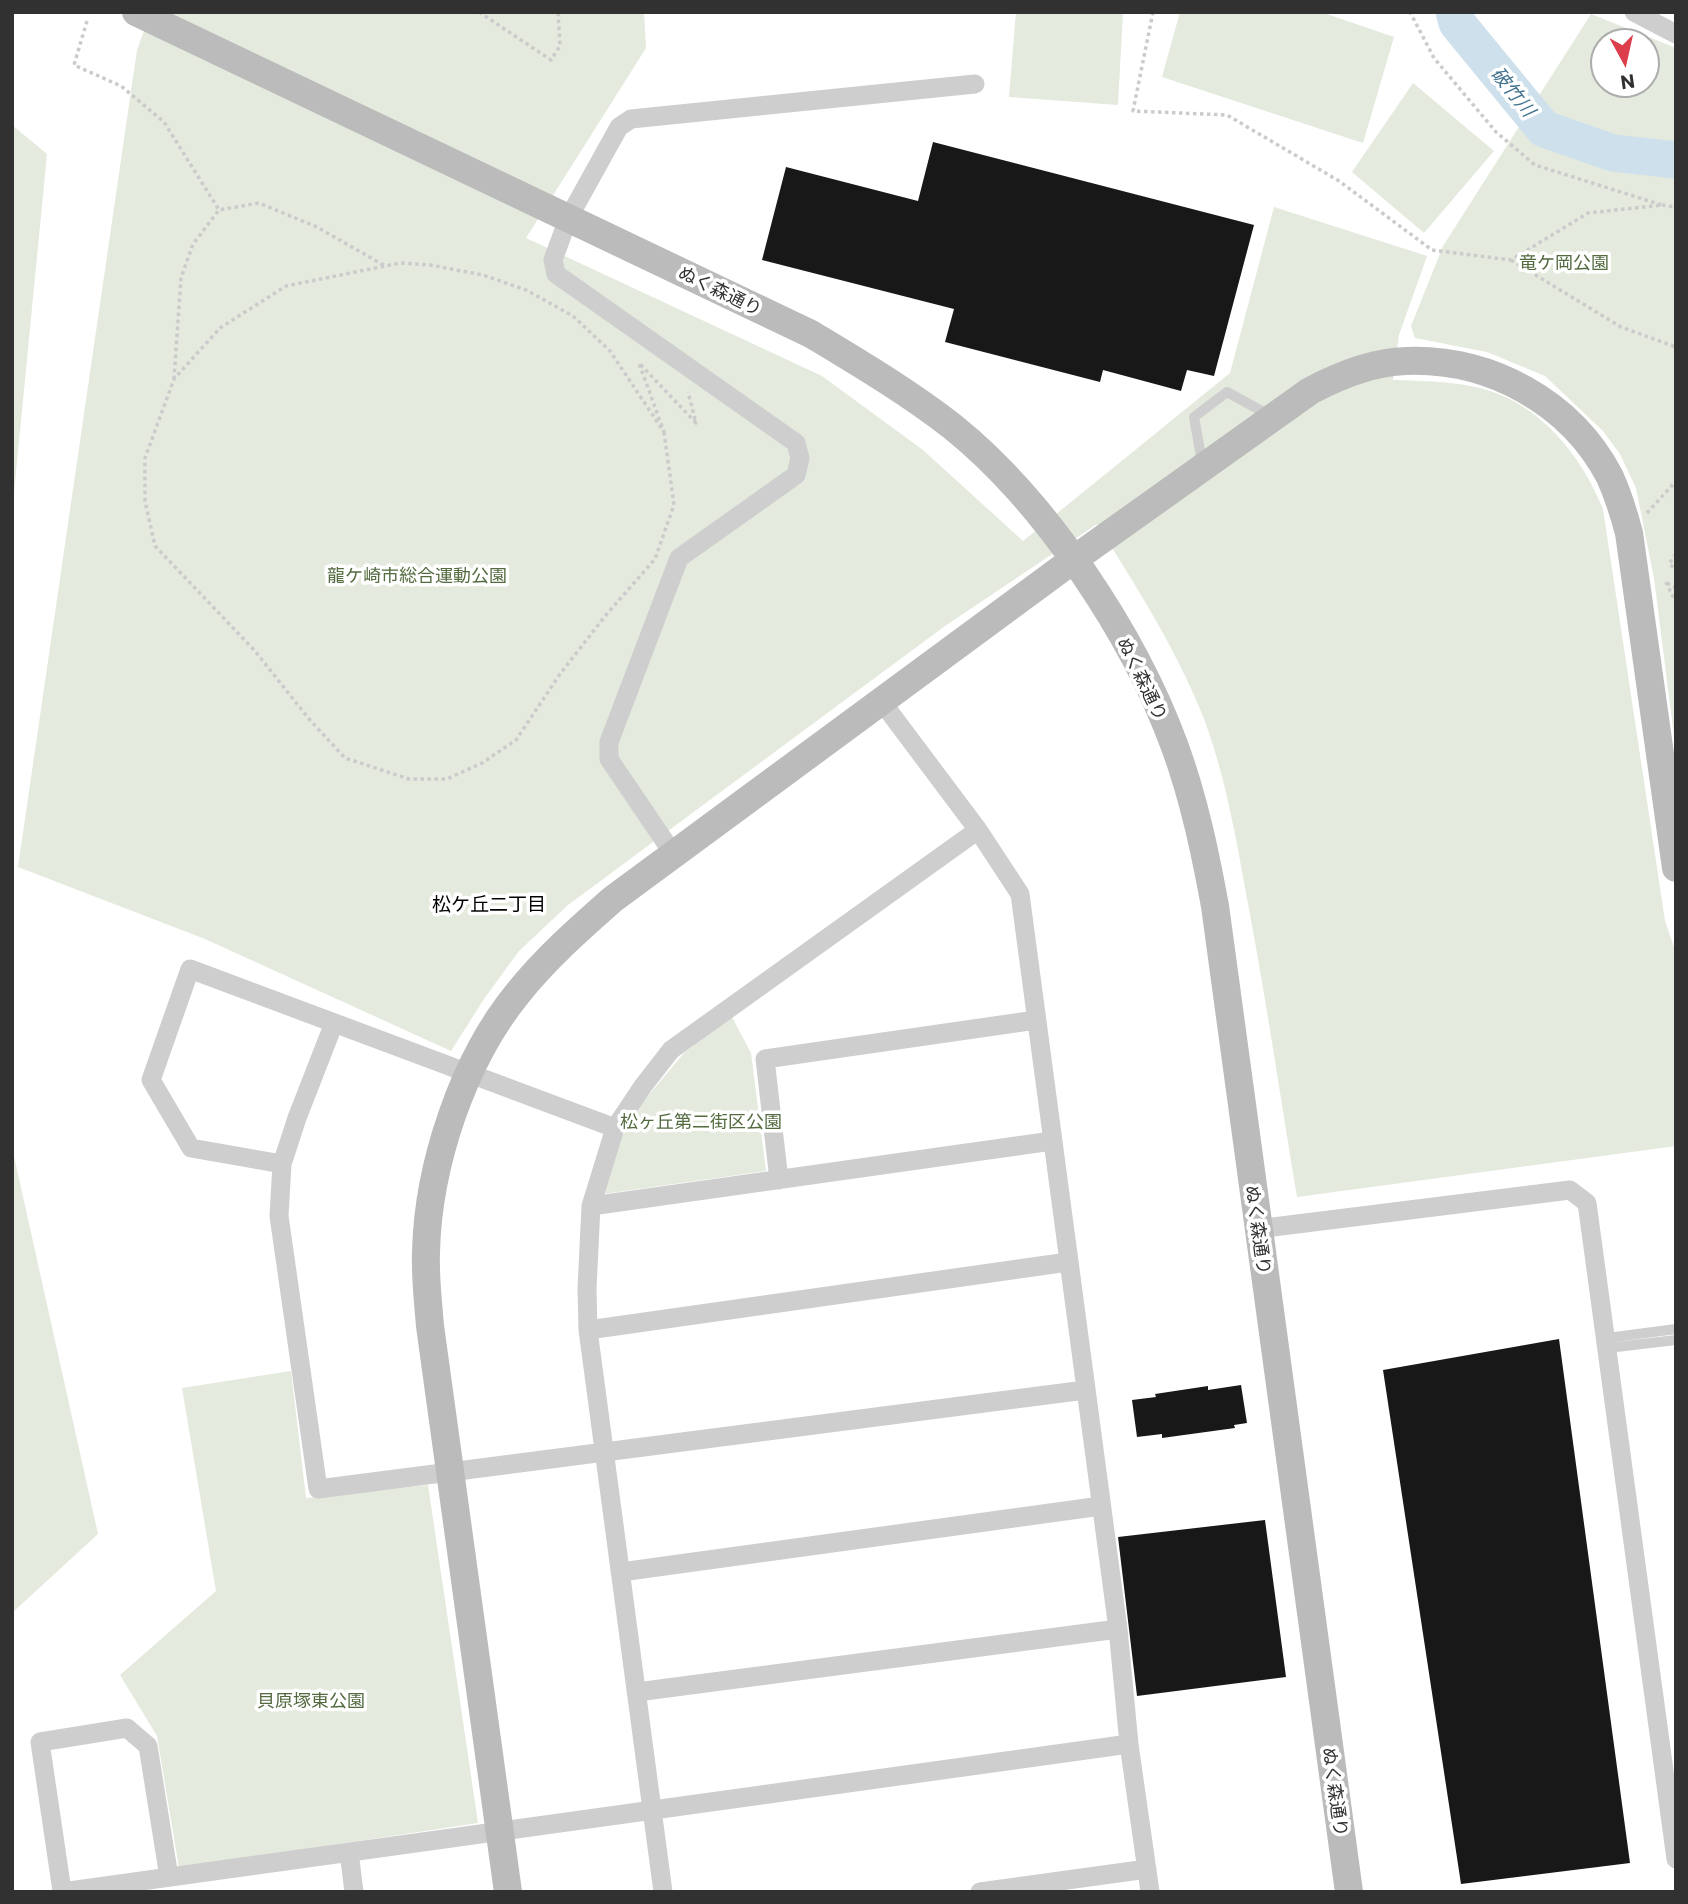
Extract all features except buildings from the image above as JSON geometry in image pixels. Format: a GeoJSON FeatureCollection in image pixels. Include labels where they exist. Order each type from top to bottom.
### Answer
{"type":"FeatureCollection","features":[{"type":"Feature","properties":{"kind":"street","name":"ぬく森通り"},"geometry":{"type":"LineString","coordinates":[[136,12],[811,334],[885,379],[953,427],[1036,511],[1112,619],[1154,697],[1174,747],[1192,799],[1215,906],[1349,1892]]}},
{"type":"Feature","properties":{"kind":"street"},"geometry":{"type":"LineString","coordinates":[[1634,12],[1654,25],[1676,34]]}},
{"type":"Feature","properties":{"kind":"street"},"geometry":{"type":"LineString","coordinates":[[674,855],[609,759],[609,742],[679,558],[796,475],[800,458],[796,443],[556,274],[553,260],[568,219],[619,127],[631,119],[975,84]]}},
{"type":"Feature","properties":{"kind":"street"},"geometry":{"type":"LineString","coordinates":[[508,1892],[430,1326],[426,1250],[436,1177],[448,1129],[468,1073],[489,1033],[517,994],[547,960],[613,899],[1073,560],[1310,390],[1336,377],[1367,367],[1405,361],[1469,366],[1498,376],[1547,404],[1569,422],[1591,448],[1613,485],[1629,533],[1676,868]]}},
{"type":"Feature","properties":{"kind":"street"},"geometry":{"type":"LineString","coordinates":[[882,702],[978,830],[1020,894],[1118,1629],[1129,1744],[1150,1892]]}},
{"type":"Feature","properties":{"kind":"street"},"geometry":{"type":"LineString","coordinates":[[663,1892],[588,1330],[590,1206],[615,1128],[671,1050],[978,830]]}},
{"type":"Feature","properties":{"kind":"street"},"geometry":{"type":"LineString","coordinates":[[282,1164],[191,1148],[151,1080],[190,969],[615,1128]]}},
{"type":"Feature","properties":{"kind":"street"},"geometry":{"type":"LineString","coordinates":[[779,1180],[765,1059],[1036,1020]]}},
{"type":"Feature","properties":{"kind":"street"},"geometry":{"type":"LineString","coordinates":[[334,1023],[282,1164],[279,1216],[318,1489],[1085,1390]]}},
{"type":"Feature","properties":{"kind":"street"},"geometry":{"type":"LineString","coordinates":[[590,1206],[1052,1141]]}},
{"type":"Feature","properties":{"kind":"street"},"geometry":{"type":"LineString","coordinates":[[1258,1229],[1570,1190],[1587,1203],[1676,1858]]}},
{"type":"Feature","properties":{"kind":"street"},"geometry":{"type":"LineString","coordinates":[[588,1330],[1068,1262]]}},
{"type":"Feature","properties":{"kind":"street"},"geometry":{"type":"LineString","coordinates":[[621,1572],[1101,1506]]}},
{"type":"Feature","properties":{"kind":"street"},"geometry":{"type":"LineString","coordinates":[[637,1692],[1118,1629]]}},
{"type":"Feature","properties":{"kind":"street"},"geometry":{"type":"LineString","coordinates":[[169,1877],[148,1746],[127,1728],[40,1742],[62,1891],[169,1877],[500,1833],[1129,1744]]}},
{"type":"Feature","properties":{"kind":"street"},"geometry":{"type":"LineString","coordinates":[[349,1853],[354,1892]]}},
{"type":"Feature","properties":{"kind":"street"},"geometry":{"type":"LineString","coordinates":[[980,1892],[1147,1870]]}},
{"type":"Feature","properties":{"kind":"lane"},"geometry":{"type":"LineString","coordinates":[[1203,468],[1194,416],[1227,392],[1272,417]]}},
{"type":"Feature","properties":{"kind":"lane"},"geometry":{"type":"LineString","coordinates":[[1607,1343],[1676,1329]]}},
{"type":"Feature","properties":{"kind":"lane"},"geometry":{"type":"LineString","coordinates":[[1607,1343],[1676,1340]]}},
{"type":"Feature","properties":{"kind":"path"},"geometry":{"type":"LineString","coordinates":[[479,12],[551,60],[560,46],[558,12]]}},
{"type":"Feature","properties":{"kind":"path"},"geometry":{"type":"LineString","coordinates":[[1153,12],[1133,111],[1227,115],[1339,181],[1432,250],[1511,260],[1621,327],[1676,346]]}},
{"type":"Feature","properties":{"kind":"path"},"geometry":{"type":"LineString","coordinates":[[1410,12],[1434,58],[1496,132],[1535,165],[1676,207]]}},
{"type":"Feature","properties":{"kind":"path"},"geometry":{"type":"LineString","coordinates":[[87,21],[74,65],[121,86],[164,122],[219,210]]}},
{"type":"Feature","properties":{"kind":"path"},"geometry":{"type":"LineString","coordinates":[[385,266],[317,227],[259,203],[219,210],[193,244],[180,278],[174,379],[145,458],[145,501],[155,546],[255,651],[309,719],[345,758],[409,779],[447,779],[482,763],[516,740],[560,674],[606,615],[655,559],[674,505],[664,432],[639,363],[696,423],[687,385],[698,391]]}},
{"type":"Feature","properties":{"kind":"path"},"geometry":{"type":"LineString","coordinates":[[1511,260],[1588,213],[1662,205]]}},
{"type":"Feature","properties":{"kind":"path"},"geometry":{"type":"LineString","coordinates":[[174,379],[220,328],[286,286],[400,263],[430,265],[483,275],[526,290],[573,316],[610,351],[664,432]]}},
{"type":"Feature","properties":{"kind":"path"},"geometry":{"type":"LineString","coordinates":[[1629,533],[1676,481]]}},
{"type":"Feature","properties":{"kind":"path"},"geometry":{"type":"LineString","coordinates":[[1676,554],[1669,564],[1676,569]]}},
{"type":"Feature","properties":{"kind":"path"},"geometry":{"type":"LineString","coordinates":[[1676,588],[1666,582],[1676,603]]}},
{"type":"Feature","properties":{"kind":"green space","name":"龍ケ崎市総合運動公園"},"geometry":{"type":"Polygon","coordinates":[[[151,12],[644,12],[646,48],[526,238],[822,376],[923,450],[1023,541],[1230,373],[1274,207],[1427,256],[1399,335],[1393,380],[1480,388],[1502,395],[1521,406],[1556,434],[1570,451],[1583,469],[1603,509],[1665,921],[1676,953],[1676,1146],[1297,1197],[1256,945],[1236,837],[1219,765],[1204,719],[1181,668],[1155,619],[1097,524],[945,626],[568,905],[519,951],[451,1051],[205,939],[18,867],[137,50],[151,12]]]}},
{"type":"Feature","properties":{"kind":"green space"},"geometry":{"type":"Polygon","coordinates":[[[1016,12],[1123,12],[1118,105],[1009,97],[1016,12]]]}},
{"type":"Feature","properties":{"kind":"green space"},"geometry":{"type":"Polygon","coordinates":[[[1180,12],[1321,12],[1394,37],[1363,143],[1162,77],[1180,12]]]}},
{"type":"Feature","properties":{"kind":"green space","name":"竜ケ岡公園"},"geometry":{"type":"Polygon","coordinates":[[[1591,14],[1626,28],[1590,28],[1590,98],[1660,98],[1660,42],[1676,48],[1676,752],[1654,578],[1636,488],[1620,454],[1603,431],[1545,376],[1487,352],[1415,338],[1411,326],[1443,246],[1591,14]]]}},
{"type":"Feature","properties":{"kind":"green space"},"geometry":{"type":"Polygon","coordinates":[[[1413,83],[1494,151],[1424,233],[1352,172],[1413,83]]]}},
{"type":"Feature","properties":{"kind":"green space"},"geometry":{"type":"Polygon","coordinates":[[[12,125],[47,154],[12,513],[12,125]]]}},
{"type":"Feature","properties":{"kind":"green space","name":"松ヶ丘第二街区公園"},"geometry":{"type":"Polygon","coordinates":[[[732,1017],[751,1053],[766,1171],[603,1194],[622,1136],[647,1097],[684,1053],[732,1017]]]}},
{"type":"Feature","properties":{"kind":"green space"},"geometry":{"type":"Polygon","coordinates":[[[12,1147],[98,1534],[12,1613],[12,1147]]]}},
{"type":"Feature","properties":{"kind":"green space","name":"貝原塚東公園"},"geometry":{"type":"Polygon","coordinates":[[[291,1371],[306,1498],[428,1485],[478,1823],[179,1868],[157,1736],[120,1675],[216,1591],[182,1388],[291,1371]]]}},
{"type":"Feature","properties":{"kind":"waterway","name":"破竹川"},"geometry":{"type":"LineString","coordinates":[[1454,12],[1457,23],[1544,129],[1613,153],[1676,160]]}},
{"type":"Feature","properties":{"kind":"district","name":"松ケ丘二丁目"},"geometry":{"type":"Point","coordinates":[489,905]}}]}
